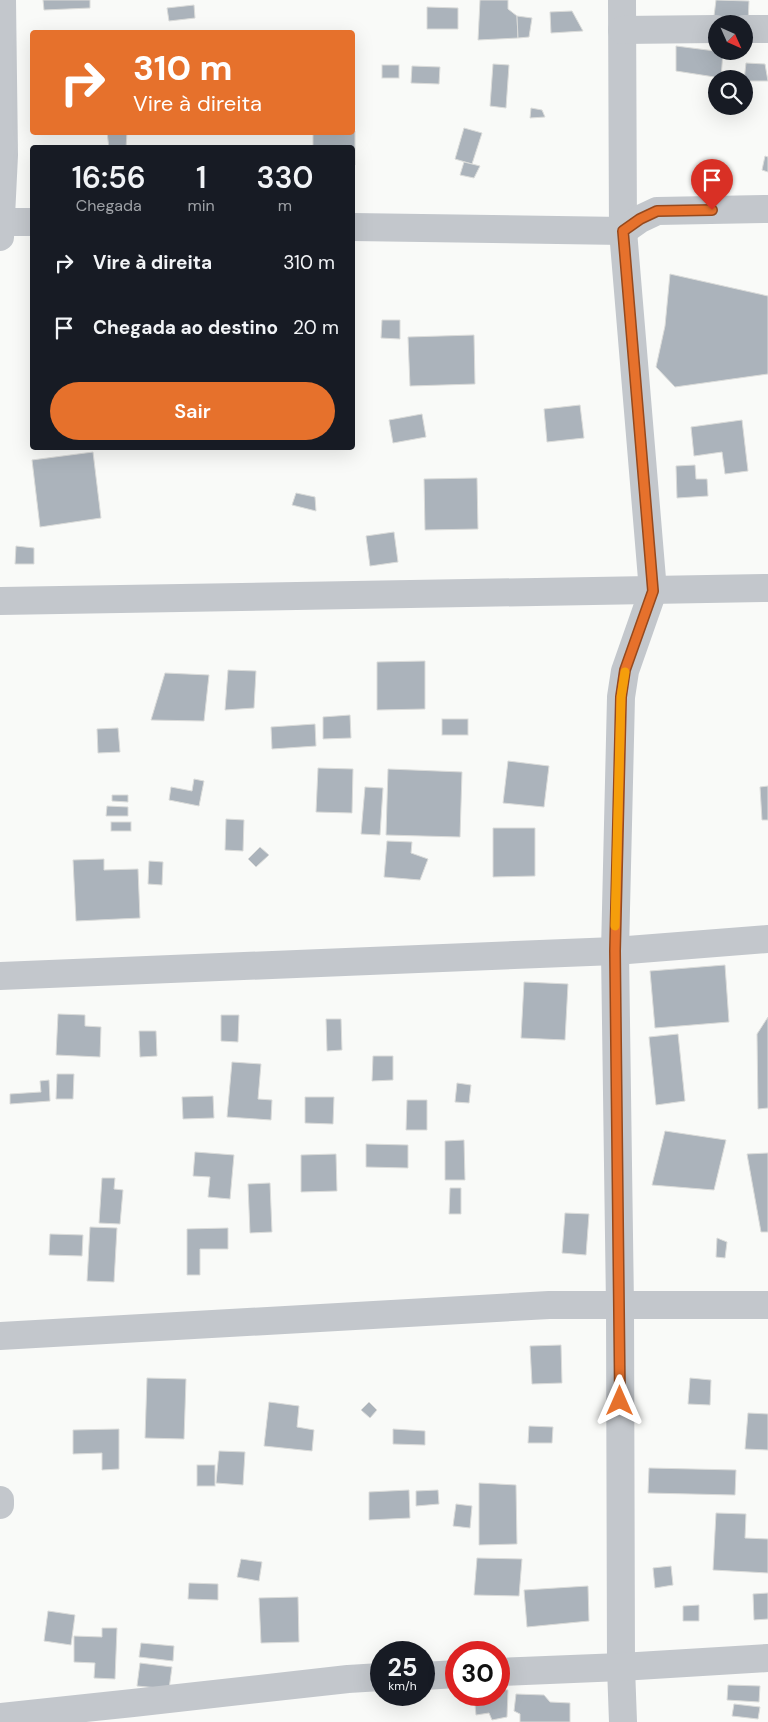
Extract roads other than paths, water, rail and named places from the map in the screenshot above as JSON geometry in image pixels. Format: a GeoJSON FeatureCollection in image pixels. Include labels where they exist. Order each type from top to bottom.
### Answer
{"type":"FeatureCollection","features":[{"type":"Feature","properties":{"kind":"street"},"geometry":{"type":"LineString","coordinates":[[0,237],[2,0]]}},
{"type":"Feature","properties":{"kind":"street"},"geometry":{"type":"LineString","coordinates":[[622,0],[623,231],[653,591],[625,670],[621,697],[615,951],[623,1722]]}},
{"type":"Feature","properties":{"kind":"street"},"geometry":{"type":"LineString","coordinates":[[622,30],[708,29]]}},
{"type":"Feature","properties":{"kind":"street"},"geometry":{"type":"LineString","coordinates":[[753,29],[768,29]]}},
{"type":"Feature","properties":{"kind":"street"},"geometry":{"type":"LineString","coordinates":[[355,227],[623,231],[640,219],[657,211],[768,209]]}},
{"type":"Feature","properties":{"kind":"street"},"geometry":{"type":"LineString","coordinates":[[0,222],[30,222]]}},
{"type":"Feature","properties":{"kind":"street"},"geometry":{"type":"LineString","coordinates":[[0,601],[768,588]]}},
{"type":"Feature","properties":{"kind":"street"},"geometry":{"type":"LineString","coordinates":[[0,976],[615,951],[768,939]]}},
{"type":"Feature","properties":{"kind":"street"},"geometry":{"type":"LineString","coordinates":[[0,1336],[549,1305],[768,1305]]}},
{"type":"Feature","properties":{"kind":"street"},"geometry":{"type":"LineString","coordinates":[[510,1672],[768,1658]]}},
{"type":"Feature","properties":{"kind":"street"},"geometry":{"type":"LineString","coordinates":[[0,1717],[370,1678]]}}]}
